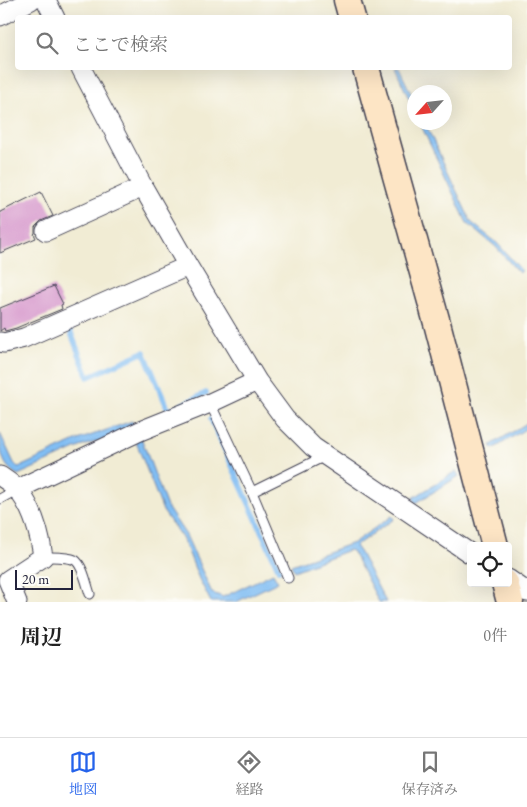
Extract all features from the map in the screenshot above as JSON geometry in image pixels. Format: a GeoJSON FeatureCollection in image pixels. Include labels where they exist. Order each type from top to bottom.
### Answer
{"type":"FeatureCollection","features":[{"type":"Feature","properties":{"kind":"street"},"geometry":{"type":"LineString","coordinates":[[0,16],[31,0]]}},
{"type":"Feature","properties":{"kind":"street"},"geometry":{"type":"LineString","coordinates":[[46,0],[54,15]]}},
{"type":"Feature","properties":{"kind":"street"},"geometry":{"type":"LineString","coordinates":[[347,0],[351,15]]}},
{"type":"Feature","properties":{"kind":"street"},"geometry":{"type":"LineString","coordinates":[[82,70],[143,186],[188,266],[257,381],[285,419],[313,447],[325,456],[467,551]]}},
{"type":"Feature","properties":{"kind":"street"},"geometry":{"type":"LineString","coordinates":[[367,70],[437,323],[494,542]]}},
{"type":"Feature","properties":{"kind":"street"},"geometry":{"type":"LineString","coordinates":[[46,231],[143,186]]}},
{"type":"Feature","properties":{"kind":"street"},"geometry":{"type":"LineString","coordinates":[[0,342],[4,343],[24,338],[188,266]]}},
{"type":"Feature","properties":{"kind":"street"},"geometry":{"type":"LineString","coordinates":[[18,489],[134,434],[210,403],[257,381]]}},
{"type":"Feature","properties":{"kind":"street"},"geometry":{"type":"LineString","coordinates":[[0,476],[18,489],[30,511],[40,538],[43,557],[8,580],[17,602]]}},
{"type":"Feature","properties":{"kind":"street"},"geometry":{"type":"LineString","coordinates":[[512,582],[527,592]]}},
{"type":"Feature","properties":{"kind":"street"},"geometry":{"type":"LineString","coordinates":[[506,587],[510,602]]}},
{"type":"Feature","properties":{"kind":"lane"},"geometry":{"type":"LineString","coordinates":[[210,403],[252,492],[288,578]]}},
{"type":"Feature","properties":{"kind":"lane"},"geometry":{"type":"LineString","coordinates":[[252,492],[325,456]]}},
{"type":"Feature","properties":{"kind":"lane"},"geometry":{"type":"LineString","coordinates":[[0,499],[18,489]]}},
{"type":"Feature","properties":{"kind":"lane"},"geometry":{"type":"LineString","coordinates":[[43,557],[65,558],[76,561],[81,566],[90,594]]}},
{"type":"Feature","properties":{"kind":"water"},"geometry":{"type":"Polygon","coordinates":[[[396,70],[400,70],[407,85],[407,95],[396,70]]]}},
{"type":"Feature","properties":{"kind":"water"},"geometry":{"type":"Polygon","coordinates":[[[423,130],[428,130],[471,222],[497,243],[522,271],[519,273],[495,246],[467,223],[423,130]]]}},
{"type":"Feature","properties":{"kind":"water"},"geometry":{"type":"Polygon","coordinates":[[[132,421],[142,440],[167,507],[186,535],[212,593],[223,597],[273,573],[278,582],[236,602],[211,602],[182,538],[163,511],[136,442],[123,433],[80,447],[18,475],[5,462],[0,445],[0,433],[14,463],[18,467],[78,440],[132,421]]]}},
{"type":"Feature","properties":{"kind":"water"},"geometry":{"type":"Polygon","coordinates":[[[527,423],[527,428],[493,449],[491,445],[527,423]]]}},
{"type":"Feature","properties":{"kind":"water"},"geometry":{"type":"Polygon","coordinates":[[[456,471],[459,476],[416,503],[413,498],[456,471]]]}},
{"type":"Feature","properties":{"kind":"water"},"geometry":{"type":"Polygon","coordinates":[[[392,516],[394,519],[355,546],[386,602],[379,602],[352,551],[349,550],[294,571],[291,565],[353,543],[392,516]]]}},
{"type":"Feature","properties":{"kind":"building"},"geometry":{"type":"Polygon","coordinates":[[[41,192],[53,216],[41,221],[35,227],[34,234],[36,238],[0,253],[0,212],[41,192]]]}},
{"type":"Feature","properties":{"kind":"building"},"geometry":{"type":"Polygon","coordinates":[[[54,286],[63,304],[61,305],[62,309],[16,328],[5,331],[4,328],[0,331],[0,308],[54,286]]]}},
{"type":"Feature","properties":{"kind":"waterway"},"geometry":{"type":"LineString","coordinates":[[65,326],[68,325],[88,377],[144,352],[169,409],[173,409],[206,393]]}},
{"type":"Feature","properties":{"kind":"waterway"},"geometry":{"type":"LineString","coordinates":[[211,419],[279,570]]}}]}
